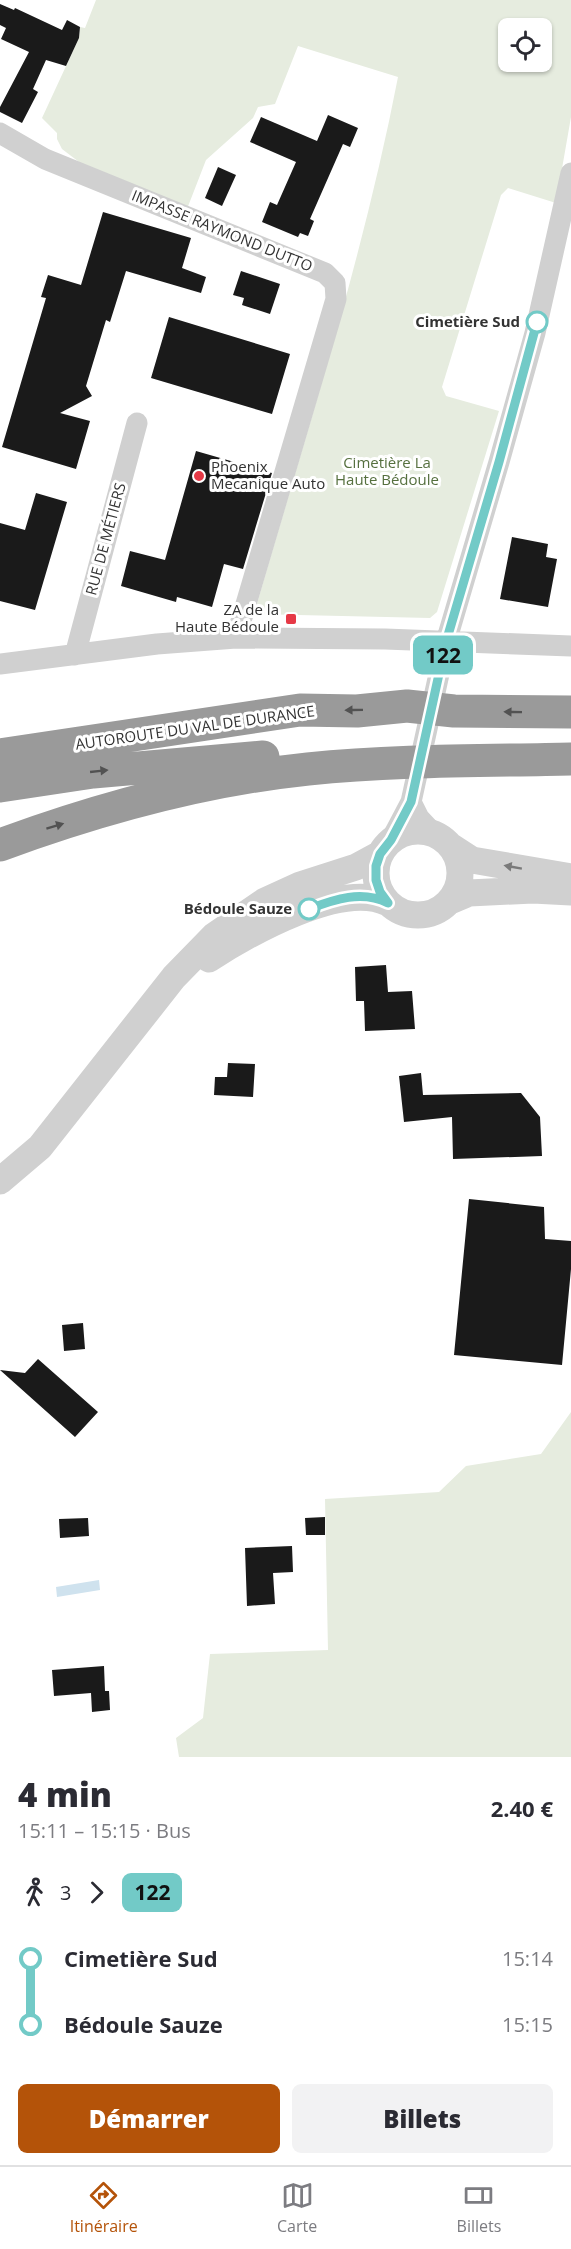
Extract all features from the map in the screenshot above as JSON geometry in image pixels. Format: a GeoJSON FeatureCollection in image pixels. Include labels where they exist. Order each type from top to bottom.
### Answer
{"type":"FeatureCollection","features":[{"type":"Feature","properties":{"kind":"highway","name":"AUTOROUTE DU VAL DE DURANCE"},"geometry":{"type":"LineString","coordinates":[[0,755],[300,710],[357,711],[407,706],[454,711],[571,712]]}},
{"type":"Feature","properties":{"kind":"highway"},"geometry":{"type":"LineString","coordinates":[[0,734],[130,716],[300,710]]}},
{"type":"Feature","properties":{"kind":"highway","name":"AUTOROUTE DU VAL DE DURANCE"},"geometry":{"type":"LineString","coordinates":[[0,786],[105,770],[345,751],[404,748],[571,749]]}},
{"type":"Feature","properties":{"kind":"highway"},"geometry":{"type":"LineString","coordinates":[[0,845],[37,831],[135,802],[306,769],[400,761],[571,759]]}},
{"type":"Feature","properties":{"kind":"street","name":"IMPASSE RAYMOND DUTTO"},"geometry":{"type":"LineString","coordinates":[[0,133],[45,159],[325,273],[335,283],[336,299],[236,638]]}},
{"type":"Feature","properties":{"kind":"street"},"geometry":{"type":"LineString","coordinates":[[388,903],[380,892],[376,880],[376,866],[411,802],[446,642],[534,333],[571,173]]}},
{"type":"Feature","properties":{"kind":"street","name":"RUE DE MÉTIERS"},"geometry":{"type":"LineString","coordinates":[[75,655],[137,423]]}},
{"type":"Feature","properties":{"kind":"street"},"geometry":{"type":"LineString","coordinates":[[0,664],[198,640],[236,638],[571,646]]}},
{"type":"Feature","properties":{"kind":"street"},"geometry":{"type":"LineString","coordinates":[[411,802],[420,818],[443,840],[459,860],[461,874],[458,888],[450,901]]}},
{"type":"Feature","properties":{"kind":"street"},"geometry":{"type":"LineString","coordinates":[[0,1181],[40,1147],[159,995],[201,949],[241,916],[265,901],[300,885],[356,867],[401,834],[412,831],[443,840],[472,860],[571,877]]}},
{"type":"Feature","properties":{"kind":"street"},"geometry":{"type":"LineString","coordinates":[[159,995],[193,969],[254,932],[339,898],[377,898],[409,915],[421,916],[437,911],[450,901],[469,893],[533,890],[571,892]]}},
{"type":"Feature","properties":{"kind":"street"},"geometry":{"type":"LineString","coordinates":[[0,1160],[78,1099]]}},
{"type":"Feature","properties":{"kind":"green space","name":"Cimetière La Haute Bédoule"},"geometry":{"type":"Polygon","coordinates":[[[96,0],[571,0],[571,117],[556,203],[508,188],[501,195],[442,387],[446,396],[499,411],[437,612],[430,618],[254,614],[351,280],[398,77],[298,46],[275,104],[258,107],[253,118],[206,160],[187,209],[83,165],[62,149],[57,133],[42,118],[79,38],[80,27],[85,28],[96,0]]]}},
{"type":"Feature","properties":{"kind":"green space"},"geometry":{"type":"Polygon","coordinates":[[[571,1412],[571,1757],[179,1757],[176,1738],[203,1718],[210,1654],[328,1650],[325,1499],[439,1492],[466,1466],[541,1454],[571,1412]]]}},
{"type":"Feature","properties":{"kind":"water"},"geometry":{"type":"Polygon","coordinates":[[[99,1580],[100,1590],[57,1597],[56,1587],[99,1580]]]}},
{"type":"Feature","properties":{"kind":"building"},"geometry":{"type":"Polygon","coordinates":[[[0,4],[14,10],[15,8],[62,30],[67,20],[80,27],[79,38],[66,66],[46,60],[33,89],[38,92],[22,123],[0,112],[0,107],[29,52],[1,39],[6,28],[0,25],[0,4]]]}},
{"type":"Feature","properties":{"kind":"building"},"geometry":{"type":"Polygon","coordinates":[[[328,115],[358,128],[350,147],[343,144],[310,219],[314,221],[308,236],[300,233],[298,237],[262,222],[270,202],[277,205],[296,162],[250,142],[261,117],[317,141],[328,115]]]}},
{"type":"Feature","properties":{"kind":"building"},"geometry":{"type":"Polygon","coordinates":[[[218,167],[236,175],[222,206],[205,198],[218,167]]]}},
{"type":"Feature","properties":{"kind":"building"},"geometry":{"type":"Polygon","coordinates":[[[103,212],[191,238],[182,268],[206,277],[201,293],[126,271],[110,322],[106,320],[86,386],[92,396],[60,413],[90,421],[76,469],[2,447],[46,298],[41,297],[48,275],[81,285],[103,212]]]}},
{"type":"Feature","properties":{"kind":"building"},"geometry":{"type":"Polygon","coordinates":[[[241,271],[280,284],[270,314],[242,305],[244,298],[233,295],[241,271]]]}},
{"type":"Feature","properties":{"kind":"building"},"geometry":{"type":"Polygon","coordinates":[[[169,317],[290,354],[272,414],[151,378],[169,317]]]}},
{"type":"Feature","properties":{"kind":"building"},"geometry":{"type":"Polygon","coordinates":[[[196,451],[272,473],[243,569],[224,564],[212,607],[177,597],[176,602],[121,586],[130,551],[165,560],[196,451]]]}},
{"type":"Feature","properties":{"kind":"building"},"geometry":{"type":"Polygon","coordinates":[[[36,493],[67,502],[35,610],[0,601],[0,523],[25,530],[36,493]]]}},
{"type":"Feature","properties":{"kind":"building"},"geometry":{"type":"Polygon","coordinates":[[[512,537],[548,544],[546,557],[557,559],[548,607],[500,599],[512,537]]]}},
{"type":"Feature","properties":{"kind":"building"},"geometry":{"type":"Polygon","coordinates":[[[386,965],[388,992],[412,991],[415,1029],[365,1031],[364,1001],[356,1001],[355,967],[386,965]]]}},
{"type":"Feature","properties":{"kind":"building"},"geometry":{"type":"Polygon","coordinates":[[[228,1063],[255,1064],[253,1097],[214,1095],[215,1077],[227,1077],[228,1063]]]}},
{"type":"Feature","properties":{"kind":"building"},"geometry":{"type":"Polygon","coordinates":[[[421,1073],[423,1095],[521,1093],[540,1117],[542,1156],[453,1159],[452,1117],[404,1122],[399,1076],[421,1073]]]}},
{"type":"Feature","properties":{"kind":"building"},"geometry":{"type":"Polygon","coordinates":[[[469,1199],[544,1207],[545,1239],[571,1241],[571,1269],[562,1365],[454,1355],[469,1199]]]}},
{"type":"Feature","properties":{"kind":"building"},"geometry":{"type":"Polygon","coordinates":[[[83,1323],[85,1349],[64,1351],[62,1325],[83,1323]]]}},
{"type":"Feature","properties":{"kind":"building"},"geometry":{"type":"Polygon","coordinates":[[[38,1359],[98,1412],[75,1437],[0,1370],[25,1373],[38,1359]]]}},
{"type":"Feature","properties":{"kind":"building"},"geometry":{"type":"Polygon","coordinates":[[[325,1517],[325,1535],[306,1535],[305,1518],[325,1517]]]}},
{"type":"Feature","properties":{"kind":"building"},"geometry":{"type":"Polygon","coordinates":[[[88,1518],[89,1536],[60,1538],[59,1519],[88,1518]]]}},
{"type":"Feature","properties":{"kind":"building"},"geometry":{"type":"Polygon","coordinates":[[[292,1546],[293,1572],[273,1573],[275,1604],[247,1606],[245,1548],[292,1546]]]}},
{"type":"Feature","properties":{"kind":"building"},"geometry":{"type":"Polygon","coordinates":[[[104,1666],[105,1691],[109,1691],[110,1710],[92,1712],[91,1693],[54,1696],[52,1670],[104,1666]]]}},
{"type":"Feature","properties":{"kind":"bus line","name":"122"},"geometry":{"type":"LineString","coordinates":[[309,909],[339,898],[362,896],[377,898],[388,903],[380,892],[376,880],[376,866],[380,854],[391,840],[411,802],[446,642],[537,322]]}},
{"type":"Feature","properties":{"kind":"place","name":"Cimetière Sud"},"geometry":{"type":"Point","coordinates":[537,322]}},
{"type":"Feature","properties":{"kind":"place","name":"Phoenix Mecanique Auto"},"geometry":{"type":"Point","coordinates":[199,476]}},
{"type":"Feature","properties":{"kind":"place","name":"ZA de la Haute Bédoule"},"geometry":{"type":"Point","coordinates":[291,619]}},
{"type":"Feature","properties":{"kind":"place","name":"Bédoule Sauze"},"geometry":{"type":"Point","coordinates":[309,909]}}]}
